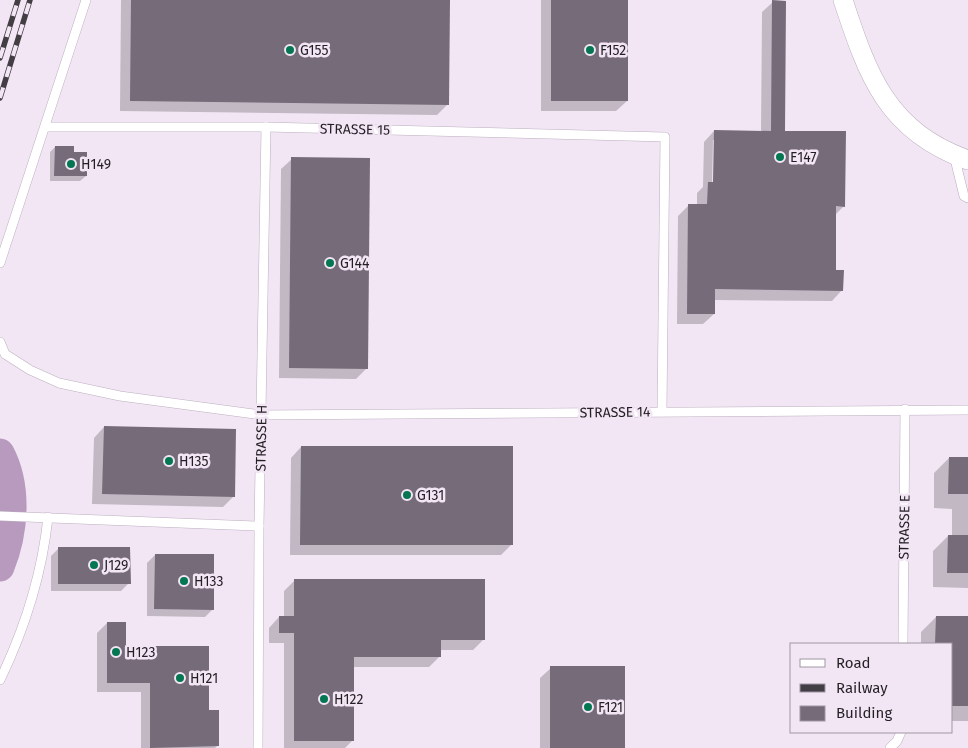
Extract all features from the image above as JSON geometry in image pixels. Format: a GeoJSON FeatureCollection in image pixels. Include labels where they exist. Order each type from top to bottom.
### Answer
{"type":"FeatureCollection","features":[{"type":"Feature","properties":{"kind":"street"},"geometry":{"type":"LineString","coordinates":[[843,0],[878,90],[898,117],[918,136],[961,158]]}},
{"type":"Feature","properties":{"kind":"lane"},"geometry":{"type":"LineString","coordinates":[[0,263],[86,0]]}},
{"type":"Feature","properties":{"kind":"lane","name":"STRASSE 15"},"geometry":{"type":"LineString","coordinates":[[46,127],[266,127],[665,136],[662,411]]}},
{"type":"Feature","properties":{"kind":"lane","name":"STRASSE H"},"geometry":{"type":"LineString","coordinates":[[258,748],[259,526],[266,127]]}},
{"type":"Feature","properties":{"kind":"lane"},"geometry":{"type":"LineString","coordinates":[[961,158],[964,196],[968,198]]}},
{"type":"Feature","properties":{"kind":"lane","name":"STRASSE 14"},"geometry":{"type":"LineString","coordinates":[[0,342],[5,354],[30,370],[59,383],[120,396],[261,415],[968,410]]}},
{"type":"Feature","properties":{"kind":"lane","name":"STRASSE E"},"geometry":{"type":"LineString","coordinates":[[904,643],[905,409]]}},
{"type":"Feature","properties":{"kind":"lane"},"geometry":{"type":"LineString","coordinates":[[0,516],[259,526]]}},
{"type":"Feature","properties":{"kind":"lane"},"geometry":{"type":"LineString","coordinates":[[0,680],[17,644],[36,590],[45,548],[48,517]]}},
{"type":"Feature","properties":{"kind":"lane"},"geometry":{"type":"LineString","coordinates":[[890,748],[897,741],[901,733]]}},
{"type":"Feature","properties":{"kind":"building","name":"G155"},"geometry":{"type":"Polygon","coordinates":[[[131,0],[450,0],[449,105],[130,101],[131,0]]]}},
{"type":"Feature","properties":{"kind":"building","name":"F152"},"geometry":{"type":"Polygon","coordinates":[[[551,0],[628,0],[628,101],[551,101],[551,0]]]}},
{"type":"Feature","properties":{"kind":"building","name":"E147"},"geometry":{"type":"Polygon","coordinates":[[[772,0],[786,1],[785,131],[846,131],[845,207],[836,206],[836,270],[844,270],[843,291],[715,289],[715,314],[687,314],[688,204],[707,204],[708,182],[713,182],[714,130],[771,131],[772,0]]]}},
{"type":"Feature","properties":{"kind":"building","name":"H149"},"geometry":{"type":"Polygon","coordinates":[[[55,146],[74,146],[74,152],[87,152],[87,176],[54,176],[55,146]]]}},
{"type":"Feature","properties":{"kind":"building","name":"G144"},"geometry":{"type":"Polygon","coordinates":[[[291,157],[370,158],[368,369],[289,368],[291,157]]]}},
{"type":"Feature","properties":{"kind":"building","name":"H135"},"geometry":{"type":"Polygon","coordinates":[[[104,426],[236,429],[235,497],[102,494],[104,426]]]}},
{"type":"Feature","properties":{"kind":"building","name":"G131"},"geometry":{"type":"Polygon","coordinates":[[[301,446],[513,446],[513,545],[300,545],[301,446]]]}},
{"type":"Feature","properties":{"kind":"building"},"geometry":{"type":"Polygon","coordinates":[[[949,457],[968,457],[968,494],[948,494],[949,457]]]}},
{"type":"Feature","properties":{"kind":"building"},"geometry":{"type":"Polygon","coordinates":[[[948,535],[968,535],[968,573],[947,573],[948,535]]]}},
{"type":"Feature","properties":{"kind":"building","name":"J129"},"geometry":{"type":"Polygon","coordinates":[[[58,547],[130,547],[131,584],[58,584],[58,547]]]}},
{"type":"Feature","properties":{"kind":"building","name":"H133"},"geometry":{"type":"Polygon","coordinates":[[[155,554],[214,554],[214,610],[154,609],[155,554]]]}},
{"type":"Feature","properties":{"kind":"building","name":"H122"},"geometry":{"type":"Polygon","coordinates":[[[294,579],[485,579],[485,640],[441,640],[441,657],[354,657],[354,741],[294,741],[294,633],[279,633],[279,616],[294,616],[294,579]]]}},
{"type":"Feature","properties":{"kind":"building"},"geometry":{"type":"Polygon","coordinates":[[[936,616],[968,616],[968,706],[953,706],[953,643],[935,643],[936,616]]]}},
{"type":"Feature","properties":{"kind":"building","name":"H121"},"geometry":{"type":"Polygon","coordinates":[[[107,622],[126,622],[126,646],[209,646],[209,710],[219,710],[219,746],[150,748],[150,683],[107,683],[107,622]]]}},
{"type":"Feature","properties":{"kind":"building","name":"F121"},"geometry":{"type":"Polygon","coordinates":[[[550,666],[625,666],[625,748],[550,748],[550,666]]]}},
{"type":"Feature","properties":{"kind":"waterway"},"geometry":{"type":"LineString","coordinates":[[0,453],[6,466],[12,495],[11,525],[5,554],[0,567]]}},
{"type":"Feature","properties":{"kind":"railway"},"geometry":{"type":"LineString","coordinates":[[0,58],[18,0]]}},
{"type":"Feature","properties":{"kind":"railway"},"geometry":{"type":"LineString","coordinates":[[0,98],[30,0]]}},
{"type":"Feature","properties":{"kind":"place","name":"G155"},"geometry":{"type":"Point","coordinates":[290,50]}},
{"type":"Feature","properties":{"kind":"place","name":"F152"},"geometry":{"type":"Point","coordinates":[590,50]}},
{"type":"Feature","properties":{"kind":"place","name":"E147"},"geometry":{"type":"Point","coordinates":[780,157]}},
{"type":"Feature","properties":{"kind":"place","name":"H149"},"geometry":{"type":"Point","coordinates":[71,164]}},
{"type":"Feature","properties":{"kind":"place","name":"G144"},"geometry":{"type":"Point","coordinates":[330,263]}},
{"type":"Feature","properties":{"kind":"place","name":"H135"},"geometry":{"type":"Point","coordinates":[169,461]}},
{"type":"Feature","properties":{"kind":"place","name":"G131"},"geometry":{"type":"Point","coordinates":[407,495]}},
{"type":"Feature","properties":{"kind":"place","name":"J129"},"geometry":{"type":"Point","coordinates":[94,565]}},
{"type":"Feature","properties":{"kind":"place","name":"H133"},"geometry":{"type":"Point","coordinates":[184,581]}},
{"type":"Feature","properties":{"kind":"place","name":"H123"},"geometry":{"type":"Point","coordinates":[116,652]}},
{"type":"Feature","properties":{"kind":"place","name":"H121"},"geometry":{"type":"Point","coordinates":[180,678]}},
{"type":"Feature","properties":{"kind":"place","name":"H122"},"geometry":{"type":"Point","coordinates":[324,699]}},
{"type":"Feature","properties":{"kind":"place","name":"F121"},"geometry":{"type":"Point","coordinates":[588,707]}}]}
